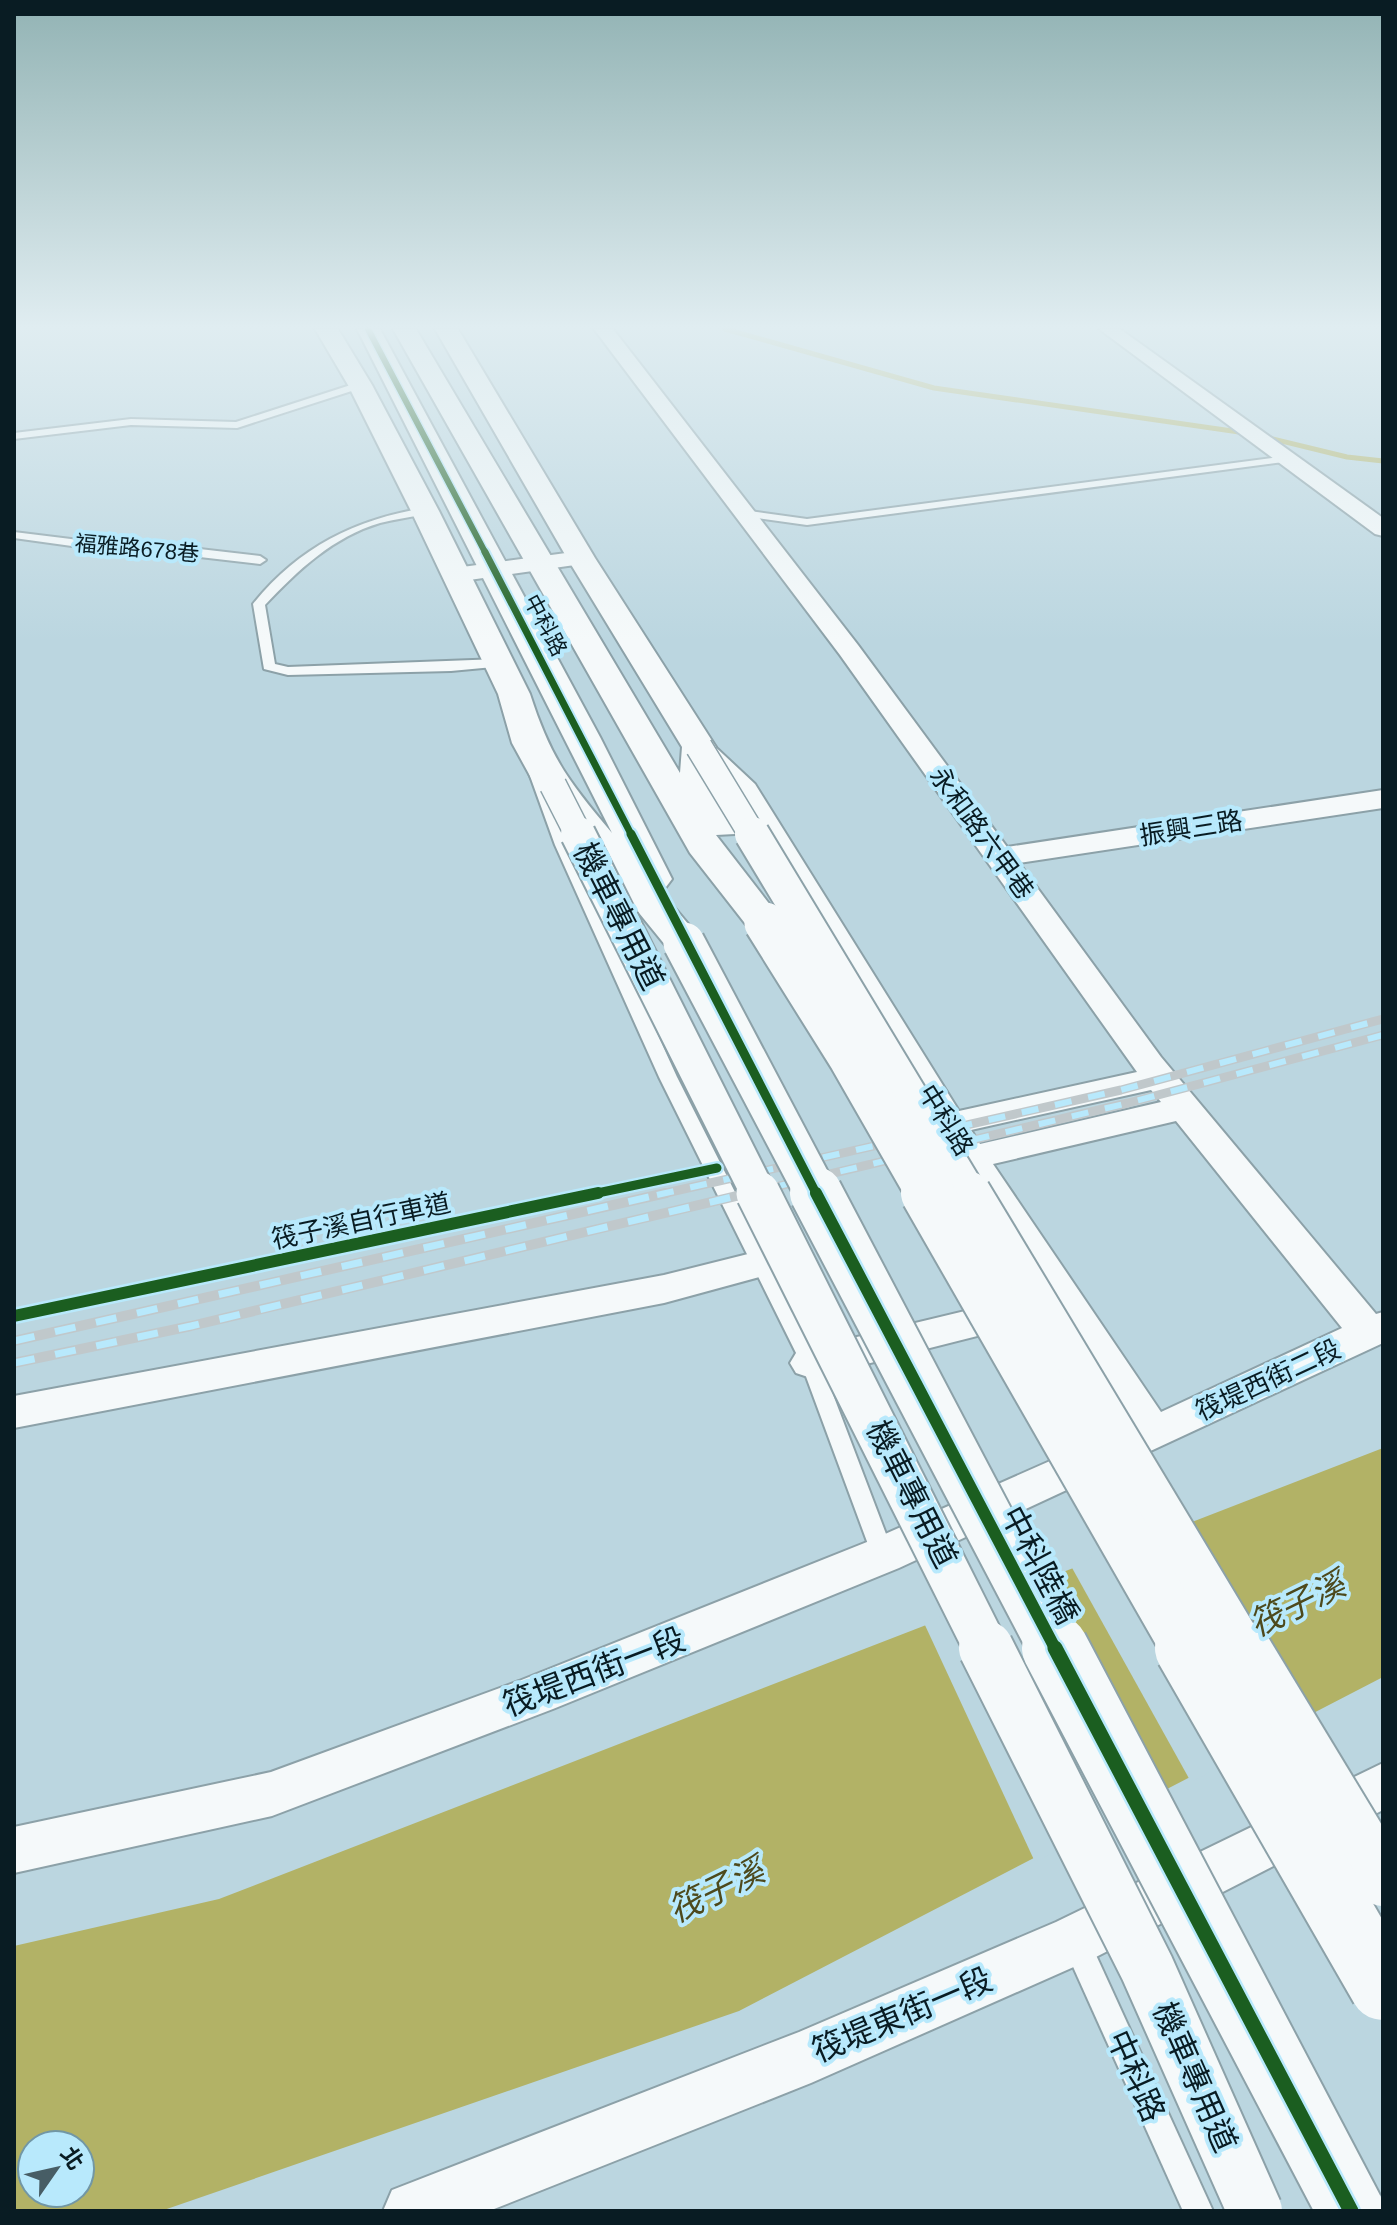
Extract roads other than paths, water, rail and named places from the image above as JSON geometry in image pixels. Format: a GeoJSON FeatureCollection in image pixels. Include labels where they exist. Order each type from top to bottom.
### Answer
{"type":"FeatureCollection","features":[{"type":"Feature","properties":{"kind":"street"},"geometry":{"type":"LineString","coordinates":[[385,433],[506,679],[529,743],[553,785],[684,943]]}},
{"type":"Feature","properties":{"kind":"street","name":"中科路"},"geometry":{"type":"LineString","coordinates":[[422,433],[583,737],[684,943]]}},
{"type":"Feature","properties":{"kind":"street","name":"中科路"},"geometry":{"type":"LineString","coordinates":[[465,433],[708,853],[765,923]]}},
{"type":"Feature","properties":{"kind":"street","name":"中科路"},"geometry":{"type":"LineString","coordinates":[[507,433],[699,747],[745,790],[970,1158],[1153,1433]]}},
{"type":"Feature","properties":{"kind":"street","name":"永和路六甲巷"},"geometry":{"type":"LineString","coordinates":[[682,433],[849,650],[1160,1077],[1375,1329]]}},
{"type":"Feature","properties":{"kind":"street"},"geometry":{"type":"LineString","coordinates":[[1251,433],[1383,529]]}},
{"type":"Feature","properties":{"kind":"street"},"geometry":{"type":"LineString","coordinates":[[455,575],[581,558]]}},
{"type":"Feature","properties":{"kind":"street"},"geometry":{"type":"LineString","coordinates":[[699,747],[697,776],[740,861],[765,923],[850,1059],[1383,1987]]}},
{"type":"Feature","properties":{"kind":"street"},"geometry":{"type":"LineString","coordinates":[[699,747],[1383,1879]]}},
{"type":"Feature","properties":{"kind":"street","name":"機車專用道"},"geometry":{"type":"LineString","coordinates":[[553,785],[1147,1968],[1255,2211]]}},
{"type":"Feature","properties":{"kind":"street","name":"振興三路"},"geometry":{"type":"LineString","coordinates":[[999,857],[1383,799]]}},
{"type":"Feature","properties":{"kind":"street","name":"中科陸橋"},"geometry":{"type":"LineString","coordinates":[[684,943],[1351,2211]]}},
{"type":"Feature","properties":{"kind":"street"},"geometry":{"type":"LineString","coordinates":[[949,1124],[1160,1077]]}},
{"type":"Feature","properties":{"kind":"street"},"geometry":{"type":"LineString","coordinates":[[970,1158],[1185,1108]]}},
{"type":"Feature","properties":{"kind":"street"},"geometry":{"type":"LineString","coordinates":[[14,1412],[633,1295],[764,1263]]}},
{"type":"Feature","properties":{"kind":"street"},"geometry":{"type":"LineString","coordinates":[[811,1363],[1067,1301]]}},
{"type":"Feature","properties":{"kind":"street","name":"筏堤西街二段"},"geometry":{"type":"LineString","coordinates":[[1153,1433],[1375,1329]]}},
{"type":"Feature","properties":{"kind":"street","name":"筏堤西街一段"},"geometry":{"type":"LineString","coordinates":[[14,1850],[272,1794],[550,1690],[883,1555],[1153,1433]]}},
{"type":"Feature","properties":{"kind":"street","name":"筏堤東街一段"},"geometry":{"type":"LineString","coordinates":[[413,2211],[811,2055],[1075,1940],[1381,1790]]}},
{"type":"Feature","properties":{"kind":"lane"},"geometry":{"type":"LineString","coordinates":[[14,436],[40,433]]}},
{"type":"Feature","properties":{"kind":"lane"},"geometry":{"type":"LineString","coordinates":[[743,513],[807,522],[1287,459]]}},
{"type":"Feature","properties":{"kind":"lane"},"geometry":{"type":"LineString","coordinates":[[425,511],[383,516],[308,554],[297,563],[259,604],[269,666],[288,671],[506,679]]}},
{"type":"Feature","properties":{"kind":"lane","name":"福雅路678巷"},"geometry":{"type":"LineString","coordinates":[[14,535],[144,552],[191,552],[260,560]]}},
{"type":"Feature","properties":{"kind":"lane"},"geometry":{"type":"LineString","coordinates":[[529,743],[540,788],[569,860],[668,1077],[764,1263],[811,1363],[883,1555]]}},
{"type":"Feature","properties":{"kind":"lane","name":"中科路"},"geometry":{"type":"LineString","coordinates":[[1075,1940],[1198,2211]]}},
{"type":"Feature","properties":{"kind":"water","name":"筏子溪"},"geometry":{"type":"Polygon","coordinates":[[[1383,1448],[1383,1677],[739,2011],[161,2211],[14,2211],[14,1946],[219,1899],[1383,1448]]]}},
{"type":"Feature","properties":{"kind":"waterway"},"geometry":{"type":"LineString","coordinates":[[1265,437],[1347,457],[1383,461]]}},
{"type":"Feature","properties":{"kind":"railway"},"geometry":{"type":"LineString","coordinates":[[657,1195],[1121,1090],[1383,1019]]}},
{"type":"Feature","properties":{"kind":"railway"},"geometry":{"type":"LineString","coordinates":[[741,1195],[1128,1103],[1383,1035]]}},
{"type":"Feature","properties":{"kind":"railway"},"geometry":{"type":"LineString","coordinates":[[14,1341],[666,1193]]}},
{"type":"Feature","properties":{"kind":"railway"},"geometry":{"type":"LineString","coordinates":[[14,1363],[191,1326],[749,1193]]}}]}
